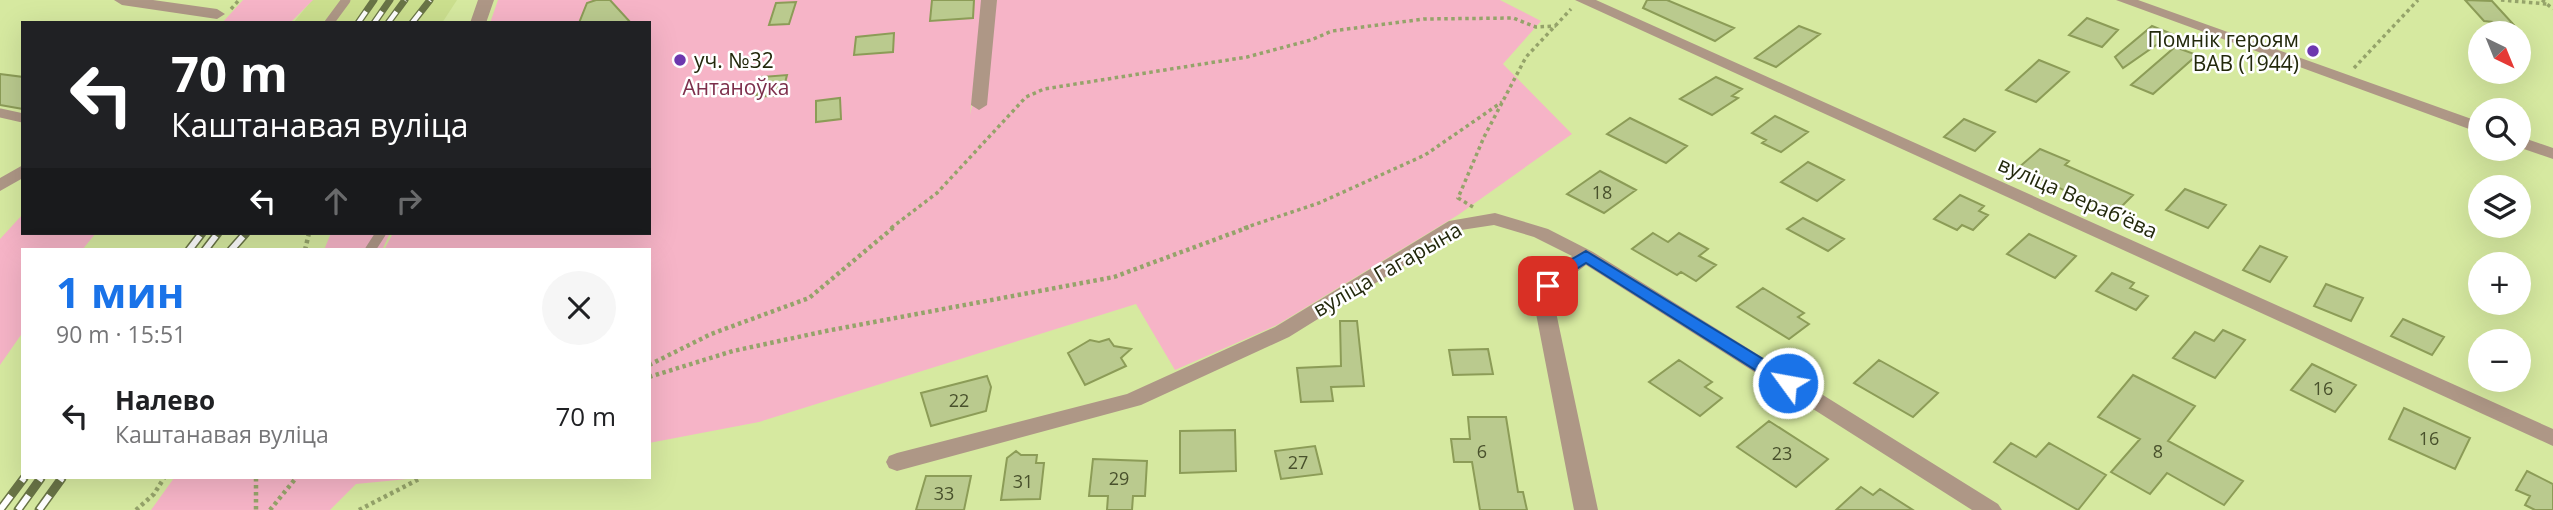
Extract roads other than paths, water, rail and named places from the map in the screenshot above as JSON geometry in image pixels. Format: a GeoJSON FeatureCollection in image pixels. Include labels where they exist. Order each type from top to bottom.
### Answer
{"type":"FeatureCollection","features":[{"type":"Feature","properties":{"kind":"street"},"geometry":{"type":"LineString","coordinates":[[122,0],[213,18],[230,0]]}},
{"type":"Feature","properties":{"kind":"street"},"geometry":{"type":"LineString","coordinates":[[479,21],[486,0]]}},
{"type":"Feature","properties":{"kind":"street"},"geometry":{"type":"LineString","coordinates":[[979,105],[989,0]]}},
{"type":"Feature","properties":{"kind":"street","name":"вуліца Верабʼёва"},"geometry":{"type":"LineString","coordinates":[[1582,0],[2553,438]]}},
{"type":"Feature","properties":{"kind":"street"},"geometry":{"type":"LineString","coordinates":[[2124,0],[2468,124]]}},
{"type":"Feature","properties":{"kind":"street"},"geometry":{"type":"LineString","coordinates":[[2531,146],[2553,154]]}},
{"type":"Feature","properties":{"kind":"street"},"geometry":{"type":"LineString","coordinates":[[0,186],[21,171]]}},
{"type":"Feature","properties":{"kind":"street","name":"вуліца Гагарына"},"geometry":{"type":"LineString","coordinates":[[897,462],[1133,400],[1282,332],[1456,225],[1495,219],[1541,233],[1586,256],[1990,510]]}},
{"type":"Feature","properties":{"kind":"street"},"geometry":{"type":"LineString","coordinates":[[1586,256],[1559,274],[1548,286],[1544,298],[1586,510]]}},
{"type":"Feature","properties":{"kind":"lane"},"geometry":{"type":"LineString","coordinates":[[330,21],[346,0]]}},
{"type":"Feature","properties":{"kind":"lane"},"geometry":{"type":"LineString","coordinates":[[0,113],[21,118]]}},
{"type":"Feature","properties":{"kind":"railway"},"geometry":{"type":"LineString","coordinates":[[359,21],[374,0]]}},
{"type":"Feature","properties":{"kind":"railway"},"geometry":{"type":"LineString","coordinates":[[375,21],[390,0]]}},
{"type":"Feature","properties":{"kind":"railway"},"geometry":{"type":"LineString","coordinates":[[389,21],[405,0]]}},
{"type":"Feature","properties":{"kind":"railway"},"geometry":{"type":"LineString","coordinates":[[414,21],[430,0]]}},
{"type":"Feature","properties":{"kind":"railway"},"geometry":{"type":"LineString","coordinates":[[191,248],[200,235]]}},
{"type":"Feature","properties":{"kind":"railway"},"geometry":{"type":"LineString","coordinates":[[207,248],[216,235]]}},
{"type":"Feature","properties":{"kind":"railway"},"geometry":{"type":"LineString","coordinates":[[233,248],[244,235]]}},
{"type":"Feature","properties":{"kind":"railway"},"geometry":{"type":"LineString","coordinates":[[0,510],[23,479]]}},
{"type":"Feature","properties":{"kind":"railway"},"geometry":{"type":"LineString","coordinates":[[18,510],[40,479]]}},
{"type":"Feature","properties":{"kind":"railway"},"geometry":{"type":"LineString","coordinates":[[39,510],[61,479]]}},
{"type":"Feature","properties":{"kind":"place","name":"Помнік героям ВАВ (1944)"},"geometry":{"type":"Point","coordinates":[2313,51]}},
{"type":"Feature","properties":{"kind":"place","name":"уч. №32"},"geometry":{"type":"Point","coordinates":[680,60]}},
{"type":"Feature","properties":{"kind":"park label","name":"Антаноўка"},"geometry":{"type":"Point","coordinates":[736,87]}}]}
